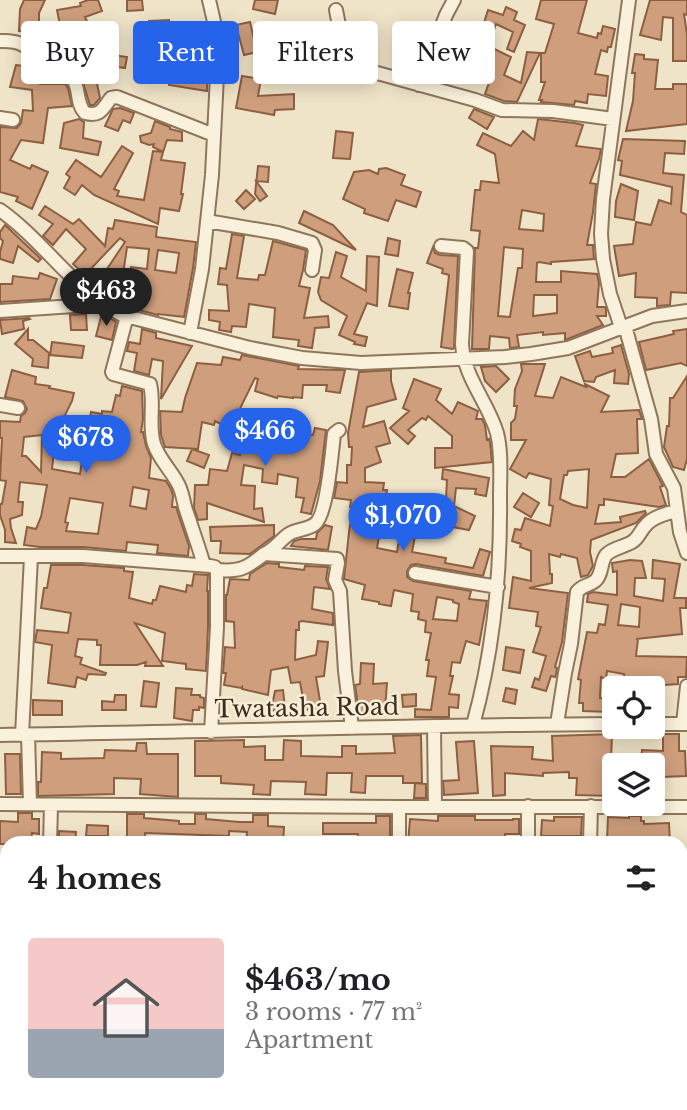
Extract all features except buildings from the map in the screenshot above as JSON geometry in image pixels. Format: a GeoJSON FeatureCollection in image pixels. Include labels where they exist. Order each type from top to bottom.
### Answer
{"type":"FeatureCollection","features":[{"type":"Feature","properties":{"kind":"street"},"geometry":{"type":"LineString","coordinates":[[190,333],[202,269],[212,175],[217,40],[209,0]]}},
{"type":"Feature","properties":{"kind":"street"},"geometry":{"type":"LineString","coordinates":[[419,85],[454,0]]}},
{"type":"Feature","properties":{"kind":"street"},"geometry":{"type":"LineString","coordinates":[[629,0],[603,199],[603,259],[610,294],[623,326],[651,419],[656,454],[674,488],[680,532],[687,553]]}},
{"type":"Feature","properties":{"kind":"street"},"geometry":{"type":"LineString","coordinates":[[336,10],[345,57],[352,66],[509,111],[553,111],[613,119]]}},
{"type":"Feature","properties":{"kind":"street"},"geometry":{"type":"LineString","coordinates":[[0,41],[22,44],[30,50],[38,65],[71,78],[75,82],[80,108],[85,113],[100,112],[111,98],[117,97],[214,135]]}},
{"type":"Feature","properties":{"kind":"street"},"geometry":{"type":"LineString","coordinates":[[0,210],[103,304],[127,316],[250,348],[302,358],[384,362],[518,356],[568,348],[652,316],[687,311]]}},
{"type":"Feature","properties":{"kind":"street"},"geometry":{"type":"LineString","coordinates":[[208,221],[278,233],[312,243],[315,250],[312,270]]}},
{"type":"Feature","properties":{"kind":"street"},"geometry":{"type":"LineString","coordinates":[[441,246],[463,248],[467,251],[463,359],[491,417],[500,450],[501,545],[498,587],[493,635],[473,725]]}},
{"type":"Feature","properties":{"kind":"street"},"geometry":{"type":"LineString","coordinates":[[0,311],[103,304]]}},
{"type":"Feature","properties":{"kind":"street"},"geometry":{"type":"LineString","coordinates":[[127,316],[112,372],[150,384],[150,426],[155,447],[181,490],[204,565]]}},
{"type":"Feature","properties":{"kind":"street"},"geometry":{"type":"LineString","coordinates":[[0,405],[18,408]]}},
{"type":"Feature","properties":{"kind":"street"},"geometry":{"type":"LineString","coordinates":[[0,556],[103,557],[204,565],[218,570],[242,569],[273,550],[287,535],[315,524],[320,519],[334,434],[338,430]]}},
{"type":"Feature","properties":{"kind":"street"},"geometry":{"type":"LineString","coordinates":[[674,488],[687,492]]}},
{"type":"Feature","properties":{"kind":"street"},"geometry":{"type":"LineString","coordinates":[[557,724],[577,592],[580,587],[595,581],[600,575],[606,556],[613,550],[632,542],[645,526],[657,517],[676,511]]}},
{"type":"Feature","properties":{"kind":"street"},"geometry":{"type":"LineString","coordinates":[[264,554],[338,560],[335,580],[340,591],[352,728]]}},
{"type":"Feature","properties":{"kind":"street"},"geometry":{"type":"LineString","coordinates":[[30,804],[25,735],[31,557]]}},
{"type":"Feature","properties":{"kind":"street"},"geometry":{"type":"LineString","coordinates":[[211,732],[218,570]]}},
{"type":"Feature","properties":{"kind":"street"},"geometry":{"type":"LineString","coordinates":[[415,573],[498,587]]}},
{"type":"Feature","properties":{"kind":"street"},"geometry":{"type":"LineString","coordinates":[[665,724],[685,724],[687,686]]}},
{"type":"Feature","properties":{"kind":"street","name":"Twatasha Road"},"geometry":{"type":"LineString","coordinates":[[0,735],[602,724]]}},
{"type":"Feature","properties":{"kind":"street"},"geometry":{"type":"LineString","coordinates":[[434,726],[435,806]]}},
{"type":"Feature","properties":{"kind":"street"},"geometry":{"type":"LineString","coordinates":[[0,804],[687,807]]}},
{"type":"Feature","properties":{"kind":"street"},"geometry":{"type":"LineString","coordinates":[[50,836],[51,804]]}},
{"type":"Feature","properties":{"kind":"street"},"geometry":{"type":"LineString","coordinates":[[528,806],[528,836]]}},
{"type":"Feature","properties":{"kind":"street"},"geometry":{"type":"LineString","coordinates":[[590,836],[591,806]]}},
{"type":"Feature","properties":{"kind":"street"},"geometry":{"type":"LineString","coordinates":[[399,807],[400,836]]}}]}
